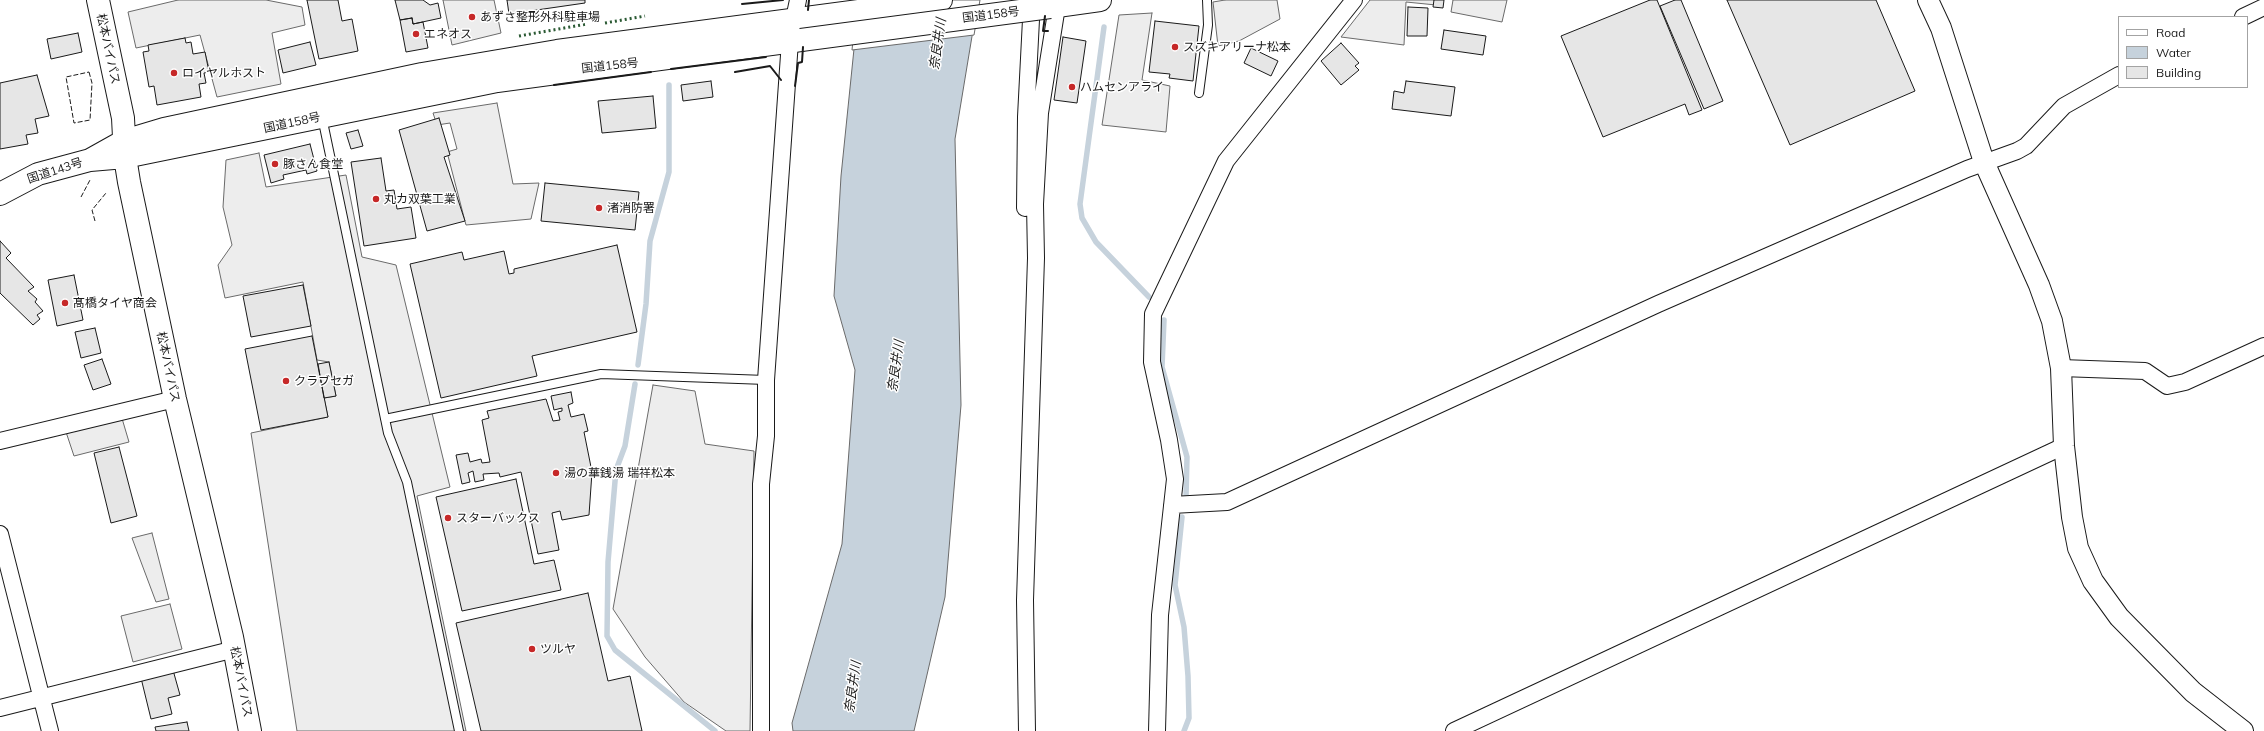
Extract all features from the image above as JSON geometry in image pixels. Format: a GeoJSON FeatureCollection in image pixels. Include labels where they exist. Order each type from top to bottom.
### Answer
{"type":"FeatureCollection","features":[{"type":"Feature","properties":{"kind":"highway","name":"松本バイパス"},"geometry":{"type":"LineString","coordinates":[[98,0],[123,118],[125,149],[175,399],[235,649],[250,731]]}},
{"type":"Feature","properties":{"kind":"highway","name":"国道158号"},"geometry":{"type":"LineString","coordinates":[[125,149],[164,129],[422,74],[798,12],[941,0]]}},
{"type":"Feature","properties":{"kind":"highway","name":"国道158号"},"geometry":{"type":"LineString","coordinates":[[125,149],[321,116],[497,81],[1049,4],[1100,0]]}},
{"type":"Feature","properties":{"kind":"highway","name":"国道143号"},"geometry":{"type":"LineString","coordinates":[[0,194],[38,174],[125,149]]}},
{"type":"Feature","properties":{"kind":"street"},"geometry":{"type":"LineString","coordinates":[[1157,731],[1160,615],[1172,505],[1174,471],[1169,440],[1152,362],[1153,314],[1226,161],[1354,0]]}},
{"type":"Feature","properties":{"kind":"street"},"geometry":{"type":"LineString","coordinates":[[1928,0],[1941,28],[1984,162],[2039,285],[2052,321],[2061,368],[2064,446],[2072,517],[2078,548],[2094,581],[2119,617],[2187,687],[2243,731]]}},
{"type":"Feature","properties":{"kind":"street"},"geometry":{"type":"LineString","coordinates":[[1028,731],[1025,600],[1036,258],[1035,204],[1040,113],[1049,4]]}},
{"type":"Feature","properties":{"kind":"street"},"geometry":{"type":"LineString","coordinates":[[1036,258],[1024,204],[1026,117],[1049,4]]}},
{"type":"Feature","properties":{"kind":"street"},"geometry":{"type":"LineString","coordinates":[[2245,16],[2264,7]]}},
{"type":"Feature","properties":{"kind":"street"},"geometry":{"type":"LineString","coordinates":[[761,731],[761,484],[766,436],[766,380],[796,40]]}},
{"type":"Feature","properties":{"kind":"street"},"geometry":{"type":"LineString","coordinates":[[1172,505],[1227,502],[1658,304],[1984,162],[2026,146],[2064,106],[2118,76]]}},
{"type":"Feature","properties":{"kind":"street"},"geometry":{"type":"LineString","coordinates":[[2061,368],[2145,371],[2167,386],[2185,382],[2264,346]]}},
{"type":"Feature","properties":{"kind":"street"},"geometry":{"type":"LineString","coordinates":[[0,441],[175,399]]}},
{"type":"Feature","properties":{"kind":"street"},"geometry":{"type":"LineString","coordinates":[[1454,731],[2064,446]]}},
{"type":"Feature","properties":{"kind":"street"},"geometry":{"type":"LineString","coordinates":[[0,534],[50,731]]}},
{"type":"Feature","properties":{"kind":"street"},"geometry":{"type":"LineString","coordinates":[[0,708],[235,649]]}},
{"type":"Feature","properties":{"kind":"lane"},"geometry":{"type":"LineString","coordinates":[[1199,93],[1208,25],[1207,0]]}},
{"type":"Feature","properties":{"kind":"lane"},"geometry":{"type":"LineString","coordinates":[[321,116],[388,433],[407,482],[458,731]]}},
{"type":"Feature","properties":{"kind":"lane"},"geometry":{"type":"LineString","coordinates":[[385,418],[601,374],[766,380]]}},
{"type":"Feature","properties":{"kind":"shaded area"},"geometry":{"type":"Polygon","coordinates":[[[178,0],[266,0],[302,7],[305,25],[272,33],[281,84],[217,97],[200,35],[136,48],[128,12],[178,0]]]}},
{"type":"Feature","properties":{"kind":"shaded area","name":"あずさ整形外科駐車場"},"geometry":{"type":"Polygon","coordinates":[[[443,0],[494,0],[501,33],[452,45],[443,0]]]}},
{"type":"Feature","properties":{"kind":"shaded area"},"geometry":{"type":"Polygon","coordinates":[[[1225,0],[1277,0],[1280,19],[1239,41],[1218,46],[1213,2],[1225,0]]]}},
{"type":"Feature","properties":{"kind":"shaded area"},"geometry":{"type":"Polygon","coordinates":[[[1370,0],[1437,0],[1436,5],[1406,2],[1404,45],[1341,37],[1370,0]]]}},
{"type":"Feature","properties":{"kind":"shaded area"},"geometry":{"type":"Polygon","coordinates":[[[1453,0],[1507,0],[1502,22],[1451,12],[1453,0]]]}},
{"type":"Feature","properties":{"kind":"shaded area"},"geometry":{"type":"Polygon","coordinates":[[[1152,13],[1142,80],[1170,86],[1166,132],[1102,125],[1119,15],[1152,13]]]}},
{"type":"Feature","properties":{"kind":"shaded area"},"geometry":{"type":"Polygon","coordinates":[[[497,103],[513,184],[539,183],[531,219],[466,225],[447,152],[457,149],[450,123],[437,125],[433,113],[497,103]]]}},
{"type":"Feature","properties":{"kind":"shaded area"},"geometry":{"type":"Polygon","coordinates":[[[259,153],[266,187],[346,175],[362,257],[396,265],[450,487],[417,496],[466,731],[297,731],[251,433],[328,417],[324,398],[336,396],[329,362],[317,360],[303,282],[225,298],[218,265],[232,245],[223,207],[226,160],[259,153]]]}},
{"type":"Feature","properties":{"kind":"shaded area"},"geometry":{"type":"Polygon","coordinates":[[[653,385],[695,391],[705,444],[754,451],[750,731],[726,731],[684,702],[645,657],[613,609],[653,385]]]}},
{"type":"Feature","properties":{"kind":"shaded area"},"geometry":{"type":"Polygon","coordinates":[[[121,415],[129,442],[74,456],[65,429],[121,415]]]}},
{"type":"Feature","properties":{"kind":"shaded area"},"geometry":{"type":"Polygon","coordinates":[[[152,533],[169,599],[156,602],[132,538],[152,533]]]}},
{"type":"Feature","properties":{"kind":"shaded area"},"geometry":{"type":"Polygon","coordinates":[[[170,604],[182,649],[133,662],[121,616],[170,604]]]}},
{"type":"Feature","properties":{"kind":"water","name":"奈良井川"},"geometry":{"type":"Polygon","coordinates":[[[859,0],[978,0],[955,139],[961,405],[945,597],[914,731],[793,731],[792,723],[842,544],[855,370],[834,296],[841,176],[859,0]]]}},
{"type":"Feature","properties":{"kind":"pier"},"geometry":{"type":"Polygon","coordinates":[[[857,0],[980,0],[974,35],[852,50],[857,0]]]}},
{"type":"Feature","properties":{"kind":"building"},"geometry":{"type":"Polygon","coordinates":[[[307,0],[338,0],[342,21],[352,19],[358,51],[319,59],[307,0]]]}},
{"type":"Feature","properties":{"kind":"building"},"geometry":{"type":"Polygon","coordinates":[[[395,0],[423,0],[430,5],[438,3],[441,18],[413,24],[412,18],[400,20],[395,0]]]}},
{"type":"Feature","properties":{"kind":"building"},"geometry":{"type":"Polygon","coordinates":[[[507,0],[585,0],[585,3],[509,14],[507,0]]]}},
{"type":"Feature","properties":{"kind":"building"},"geometry":{"type":"Polygon","coordinates":[[[1434,0],[1444,0],[1443,8],[1433,7],[1434,0]]]}},
{"type":"Feature","properties":{"kind":"building"},"geometry":{"type":"Polygon","coordinates":[[[1650,0],[1657,0],[1702,110],[1689,115],[1685,104],[1603,137],[1561,36],[1650,0]]]}},
{"type":"Feature","properties":{"kind":"building"},"geometry":{"type":"Polygon","coordinates":[[[1675,0],[1681,0],[1723,101],[1704,109],[1660,6],[1675,0]]]}},
{"type":"Feature","properties":{"kind":"building"},"geometry":{"type":"Polygon","coordinates":[[[1727,0],[1876,0],[1915,91],[1790,145],[1727,0]]]}},
{"type":"Feature","properties":{"kind":"building"},"geometry":{"type":"Polygon","coordinates":[[[1408,7],[1428,8],[1427,36],[1407,36],[1408,7]]]}},
{"type":"Feature","properties":{"kind":"building"},"geometry":{"type":"Polygon","coordinates":[[[412,18],[413,24],[423,22],[428,48],[406,52],[400,20],[412,18]]]}},
{"type":"Feature","properties":{"kind":"building"},"geometry":{"type":"Polygon","coordinates":[[[1155,21],[1199,26],[1193,81],[1169,78],[1170,74],[1149,72],[1155,21]]]}},
{"type":"Feature","properties":{"kind":"building"},"geometry":{"type":"Polygon","coordinates":[[[1444,30],[1486,36],[1483,55],[1441,49],[1444,30]]]}},
{"type":"Feature","properties":{"kind":"building"},"geometry":{"type":"Polygon","coordinates":[[[78,33],[82,52],[51,59],[47,39],[78,33]]]}},
{"type":"Feature","properties":{"kind":"building"},"geometry":{"type":"Polygon","coordinates":[[[1063,37],[1086,41],[1077,103],[1054,100],[1063,37]]]}},
{"type":"Feature","properties":{"kind":"building"},"geometry":{"type":"Polygon","coordinates":[[[185,38],[186,43],[191,42],[193,54],[205,52],[209,72],[204,73],[206,83],[199,84],[201,97],[157,105],[154,86],[149,87],[143,52],[149,51],[148,45],[185,38]]]}},
{"type":"Feature","properties":{"kind":"building"},"geometry":{"type":"Polygon","coordinates":[[[310,42],[316,65],[283,73],[278,50],[310,42]]]}},
{"type":"Feature","properties":{"kind":"building"},"geometry":{"type":"Polygon","coordinates":[[[1341,43],[1359,63],[1355,66],[1359,70],[1341,85],[1321,61],[1341,43]]]}},
{"type":"Feature","properties":{"kind":"building"},"geometry":{"type":"Polygon","coordinates":[[[1251,48],[1278,61],[1271,76],[1244,63],[1251,48]]]}},
{"type":"Feature","properties":{"kind":"building"},"geometry":{"type":"Polygon","coordinates":[[[37,75],[49,116],[35,119],[38,133],[26,135],[28,144],[0,149],[0,83],[37,75]]]}},
{"type":"Feature","properties":{"kind":"building"},"geometry":{"type":"Polygon","coordinates":[[[711,81],[713,97],[683,101],[681,85],[711,81]]]}},
{"type":"Feature","properties":{"kind":"building"},"geometry":{"type":"Polygon","coordinates":[[[1406,81],[1455,87],[1451,116],[1392,109],[1394,91],[1404,93],[1406,81]]]}},
{"type":"Feature","properties":{"kind":"building"},"geometry":{"type":"Polygon","coordinates":[[[653,96],[656,128],[602,133],[598,101],[653,96]]]}},
{"type":"Feature","properties":{"kind":"building"},"geometry":{"type":"Polygon","coordinates":[[[439,118],[450,155],[444,157],[465,221],[427,231],[399,130],[439,118]]]}},
{"type":"Feature","properties":{"kind":"building"},"geometry":{"type":"Polygon","coordinates":[[[358,130],[363,146],[351,149],[346,133],[358,130]]]}},
{"type":"Feature","properties":{"kind":"building"},"geometry":{"type":"Polygon","coordinates":[[[310,144],[317,171],[307,174],[306,170],[283,175],[284,179],[271,183],[264,155],[310,144]]]}},
{"type":"Feature","properties":{"kind":"building","name":"丸カ双葉工業"},"geometry":{"type":"Polygon","coordinates":[[[381,158],[386,191],[394,190],[397,209],[411,207],[416,238],[364,246],[351,162],[381,158]]]}},
{"type":"Feature","properties":{"kind":"building"},"geometry":{"type":"Polygon","coordinates":[[[545,183],[639,192],[635,230],[541,221],[545,183]]]}},
{"type":"Feature","properties":{"kind":"building"},"geometry":{"type":"Polygon","coordinates":[[[0,241],[11,253],[6,258],[34,287],[28,291],[37,299],[35,302],[43,311],[37,315],[40,319],[33,325],[0,293],[0,241]]]}},
{"type":"Feature","properties":{"kind":"building"},"geometry":{"type":"Polygon","coordinates":[[[617,245],[637,332],[532,356],[537,376],[441,398],[410,264],[462,252],[464,260],[504,251],[509,274],[514,273],[514,269],[617,245]]]}},
{"type":"Feature","properties":{"kind":"building"},"geometry":{"type":"Polygon","coordinates":[[[74,275],[83,320],[57,326],[48,280],[74,275]]]}},
{"type":"Feature","properties":{"kind":"building"},"geometry":{"type":"Polygon","coordinates":[[[303,285],[311,326],[251,337],[243,296],[303,285]]]}},
{"type":"Feature","properties":{"kind":"building"},"geometry":{"type":"Polygon","coordinates":[[[95,328],[101,353],[81,358],[75,332],[95,328]]]}},
{"type":"Feature","properties":{"kind":"building","name":"クラブセガ"},"geometry":{"type":"Polygon","coordinates":[[[312,336],[328,417],[261,430],[245,349],[312,336]]]}},
{"type":"Feature","properties":{"kind":"building"},"geometry":{"type":"Polygon","coordinates":[[[102,359],[111,384],[93,390],[84,365],[102,359]]]}},
{"type":"Feature","properties":{"kind":"building"},"geometry":{"type":"Polygon","coordinates":[[[329,362],[336,396],[324,398],[318,364],[329,362]]]}},
{"type":"Feature","properties":{"kind":"building","name":"湯の華銭湯 瑞祥松本"},"geometry":{"type":"Polygon","coordinates":[[[571,392],[573,403],[568,405],[571,417],[584,414],[588,431],[584,432],[592,472],[589,515],[562,520],[560,511],[552,513],[559,550],[538,554],[521,472],[500,477],[499,473],[483,474],[484,480],[475,482],[473,471],[468,473],[470,482],[462,484],[456,455],[468,453],[470,462],[481,459],[482,463],[490,462],[482,420],[489,418],[487,411],[546,399],[553,421],[560,420],[558,412],[562,411],[562,408],[554,410],[551,396],[571,392]]]}},
{"type":"Feature","properties":{"kind":"building"},"geometry":{"type":"Polygon","coordinates":[[[119,447],[137,516],[111,523],[94,453],[119,447]]]}},
{"type":"Feature","properties":{"kind":"building"},"geometry":{"type":"Polygon","coordinates":[[[516,479],[534,564],[554,560],[561,590],[462,611],[436,497],[516,479]]]}},
{"type":"Feature","properties":{"kind":"building","name":"ツルヤ"},"geometry":{"type":"Polygon","coordinates":[[[588,593],[608,681],[630,676],[642,731],[481,731],[456,623],[588,593]]]}},
{"type":"Feature","properties":{"kind":"building"},"geometry":{"type":"Polygon","coordinates":[[[173,670],[180,695],[168,698],[172,714],[151,719],[141,678],[173,670]]]}},
{"type":"Feature","properties":{"kind":"building"},"geometry":{"type":"Polygon","coordinates":[[[187,722],[189,731],[156,731],[155,727],[187,722]]]}},
{"type":"Feature","properties":{"kind":"waterway"},"geometry":{"type":"LineString","coordinates":[[1104,27],[1080,204],[1082,218],[1096,242],[1149,297]]}},
{"type":"Feature","properties":{"kind":"waterway"},"geometry":{"type":"LineString","coordinates":[[638,365],[646,304],[650,241],[669,172],[669,85]]}},
{"type":"Feature","properties":{"kind":"waterway"},"geometry":{"type":"LineString","coordinates":[[1164,320],[1162,367],[1187,457],[1186,497]]}},
{"type":"Feature","properties":{"kind":"waterway"},"geometry":{"type":"LineString","coordinates":[[635,384],[625,446],[616,470],[608,562],[607,636],[615,650],[715,731]]}},
{"type":"Feature","properties":{"kind":"waterway"},"geometry":{"type":"LineString","coordinates":[[1182,517],[1175,585],[1184,627],[1188,676],[1189,718],[1184,731]]}},
{"type":"Feature","properties":{"kind":"hedge"},"geometry":{"type":"LineString","coordinates":[[605,23],[645,16]]}},
{"type":"Feature","properties":{"kind":"hedge"},"geometry":{"type":"LineString","coordinates":[[519,36],[587,24]]}},
{"type":"Feature","properties":{"kind":"fence"},"geometry":{"type":"LineString","coordinates":[[89,72],[92,83],[90,120],[74,123],[66,77],[89,72]]}},
{"type":"Feature","properties":{"kind":"fence"},"geometry":{"type":"LineString","coordinates":[[81,197],[90,180]]}},
{"type":"Feature","properties":{"kind":"fence"},"geometry":{"type":"LineString","coordinates":[[95,221],[92,210],[106,193]]}},
{"type":"Feature","properties":{"kind":"wall"},"geometry":{"type":"LineString","coordinates":[[742,4],[783,0]]}},
{"type":"Feature","properties":{"kind":"wall"},"geometry":{"type":"LineString","coordinates":[[808,10],[809,0]]}},
{"type":"Feature","properties":{"kind":"wall"},"geometry":{"type":"LineString","coordinates":[[1045,16],[1043,31],[1048,31]]}},
{"type":"Feature","properties":{"kind":"wall"},"geometry":{"type":"LineString","coordinates":[[795,86],[798,63],[802,62],[803,47]]}},
{"type":"Feature","properties":{"kind":"wall"},"geometry":{"type":"LineString","coordinates":[[671,69],[766,57]]}},
{"type":"Feature","properties":{"kind":"wall"},"geometry":{"type":"LineString","coordinates":[[735,72],[770,66],[781,80]]}},
{"type":"Feature","properties":{"kind":"wall"},"geometry":{"type":"LineString","coordinates":[[554,85],[651,72]]}},
{"type":"Feature","properties":{"kind":"place","name":"あずさ整形外科駐車場"},"geometry":{"type":"Point","coordinates":[472,17]}},
{"type":"Feature","properties":{"kind":"place","name":"エネオス"},"geometry":{"type":"Point","coordinates":[416,34]}},
{"type":"Feature","properties":{"kind":"place","name":"スズキアリーナ松本"},"geometry":{"type":"Point","coordinates":[1175,47]}},
{"type":"Feature","properties":{"kind":"place","name":"ロイヤルホスト"},"geometry":{"type":"Point","coordinates":[174,73]}},
{"type":"Feature","properties":{"kind":"place","name":"ハムセンアライ"},"geometry":{"type":"Point","coordinates":[1072,87]}},
{"type":"Feature","properties":{"kind":"place","name":"豚さん食堂"},"geometry":{"type":"Point","coordinates":[275,164]}},
{"type":"Feature","properties":{"kind":"place","name":"丸カ双葉工業"},"geometry":{"type":"Point","coordinates":[376,199]}},
{"type":"Feature","properties":{"kind":"place","name":"渚消防署"},"geometry":{"type":"Point","coordinates":[599,208]}},
{"type":"Feature","properties":{"kind":"place","name":"髙橋タイヤ商会"},"geometry":{"type":"Point","coordinates":[65,303]}},
{"type":"Feature","properties":{"kind":"place","name":"クラブセガ"},"geometry":{"type":"Point","coordinates":[286,381]}},
{"type":"Feature","properties":{"kind":"place","name":"湯の華銭湯 瑞祥松本"},"geometry":{"type":"Point","coordinates":[556,473]}},
{"type":"Feature","properties":{"kind":"place","name":"スターバックス"},"geometry":{"type":"Point","coordinates":[448,518]}},
{"type":"Feature","properties":{"kind":"place","name":"ツルヤ"},"geometry":{"type":"Point","coordinates":[532,649]}}]}
